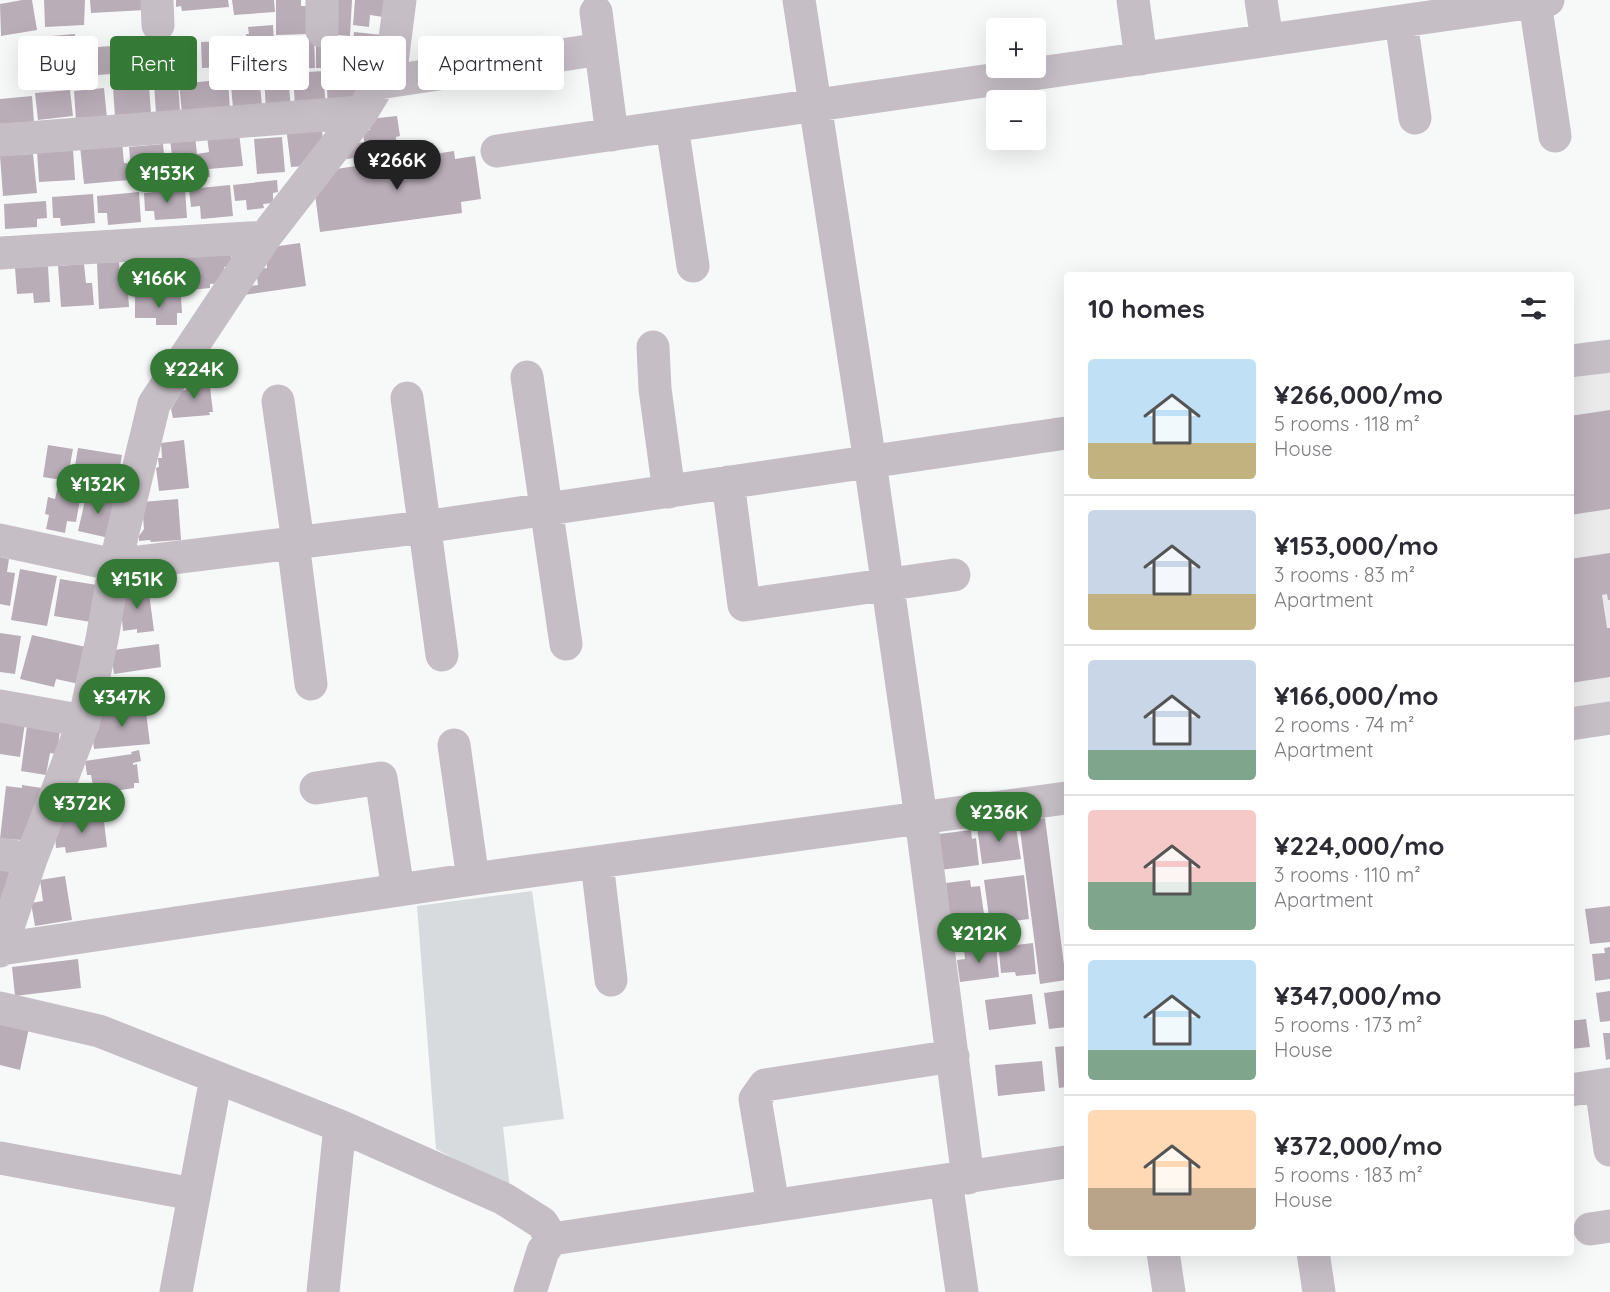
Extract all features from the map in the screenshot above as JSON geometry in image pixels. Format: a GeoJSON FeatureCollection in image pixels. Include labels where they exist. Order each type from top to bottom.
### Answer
{"type":"FeatureCollection","features":[{"type":"Feature","properties":{"kind":"street"},"geometry":{"type":"LineString","coordinates":[[395,36],[400,0]]}},
{"type":"Feature","properties":{"kind":"street"},"geometry":{"type":"LineString","coordinates":[[799,0],[870,462],[953,1056],[962,1292]]}},
{"type":"Feature","properties":{"kind":"street"},"geometry":{"type":"LineString","coordinates":[[1133,0],[1141,58]]}},
{"type":"Feature","properties":{"kind":"street"},"geometry":{"type":"LineString","coordinates":[[1261,0],[1267,40]]}},
{"type":"Feature","properties":{"kind":"street"},"geometry":{"type":"LineString","coordinates":[[496,152],[1267,40],[1395,14],[1529,2],[1555,136]]}},
{"type":"Feature","properties":{"kind":"street"},"geometry":{"type":"LineString","coordinates":[[596,12],[612,135]]}},
{"type":"Feature","properties":{"kind":"street"},"geometry":{"type":"LineString","coordinates":[[1395,14],[1415,118]]}},
{"type":"Feature","properties":{"kind":"street"},"geometry":{"type":"LineString","coordinates":[[406,79],[601,49]]}},
{"type":"Feature","properties":{"kind":"street"},"geometry":{"type":"LineString","coordinates":[[375,90],[362,112],[265,237],[154,404],[115,565],[84,721],[16,856],[0,950],[473,879],[1064,798]]}},
{"type":"Feature","properties":{"kind":"street"},"geometry":{"type":"LineString","coordinates":[[0,140],[362,112]]}},
{"type":"Feature","properties":{"kind":"street"},"geometry":{"type":"LineString","coordinates":[[672,126],[693,266]]}},
{"type":"Feature","properties":{"kind":"street"},"geometry":{"type":"LineString","coordinates":[[0,252],[265,237]]}},
{"type":"Feature","properties":{"kind":"street"},"geometry":{"type":"LineString","coordinates":[[653,346],[655,389],[669,492]]}},
{"type":"Feature","properties":{"kind":"street"},"geometry":{"type":"LineString","coordinates":[[1574,360],[1610,356]]}},
{"type":"Feature","properties":{"kind":"street"},"geometry":{"type":"LineString","coordinates":[[527,377],[548,508],[566,644]]}},
{"type":"Feature","properties":{"kind":"street"},"geometry":{"type":"LineString","coordinates":[[407,398],[442,655]]}},
{"type":"Feature","properties":{"kind":"street"},"geometry":{"type":"LineString","coordinates":[[278,401],[296,542],[310,684]]}},
{"type":"Feature","properties":{"kind":"street"},"geometry":{"type":"LineString","coordinates":[[0,540],[115,565],[424,527],[1064,433]]}},
{"type":"Feature","properties":{"kind":"street"},"geometry":{"type":"LineString","coordinates":[[728,482],[744,605],[954,575]]}},
{"type":"Feature","properties":{"kind":"street"},"geometry":{"type":"LineString","coordinates":[[0,706],[84,721]]}},
{"type":"Feature","properties":{"kind":"street"},"geometry":{"type":"LineString","coordinates":[[1574,723],[1610,718]]}},
{"type":"Feature","properties":{"kind":"street"},"geometry":{"type":"LineString","coordinates":[[454,745],[473,879]]}},
{"type":"Feature","properties":{"kind":"street"},"geometry":{"type":"LineString","coordinates":[[316,788],[381,778],[398,891]]}},
{"type":"Feature","properties":{"kind":"street"},"geometry":{"type":"LineString","coordinates":[[597,863],[611,980]]}},
{"type":"Feature","properties":{"kind":"street"},"geometry":{"type":"LineString","coordinates":[[937,937],[987,932]]}},
{"type":"Feature","properties":{"kind":"street"},"geometry":{"type":"LineString","coordinates":[[0,1008],[99,1031],[340,1126],[504,1199],[542,1223],[552,1239]]}},
{"type":"Feature","properties":{"kind":"street"},"geometry":{"type":"LineString","coordinates":[[773,1205],[755,1099],[765,1085],[953,1056]]}},
{"type":"Feature","properties":{"kind":"street"},"geometry":{"type":"LineString","coordinates":[[176,1292],[216,1078]]}},
{"type":"Feature","properties":{"kind":"street"},"geometry":{"type":"LineString","coordinates":[[1594,1087],[1610,1150]]}},
{"type":"Feature","properties":{"kind":"street"},"geometry":{"type":"LineString","coordinates":[[323,1292],[340,1126]]}},
{"type":"Feature","properties":{"kind":"street"},"geometry":{"type":"LineString","coordinates":[[0,1158],[193,1194]]}},
{"type":"Feature","properties":{"kind":"street"},"geometry":{"type":"LineString","coordinates":[[530,1292],[543,1251],[552,1239],[1064,1162]]}},
{"type":"Feature","properties":{"kind":"street"},"geometry":{"type":"LineString","coordinates":[[1164,1256],[1169,1292]]}},
{"type":"Feature","properties":{"kind":"street"},"geometry":{"type":"LineString","coordinates":[[1314,1256],[1319,1292]]}},
{"type":"Feature","properties":{"kind":"shaded area"},"geometry":{"type":"Polygon","coordinates":[[[1610,372],[1610,706],[1574,711],[1574,376],[1610,372]]]}},
{"type":"Feature","properties":{"kind":"shaded area"},"geometry":{"type":"Polygon","coordinates":[[[532,891],[564,1119],[503,1127],[510,1189],[436,1149],[417,906],[532,891]]]}},
{"type":"Feature","properties":{"kind":"building"},"geometry":{"type":"Polygon","coordinates":[[[32,0],[37,30],[1,36],[0,4],[32,0]]]}},
{"type":"Feature","properties":{"kind":"building"},"geometry":{"type":"Polygon","coordinates":[[[44,0],[85,0],[84,25],[45,27],[44,0]]]}},
{"type":"Feature","properties":{"kind":"building"},"geometry":{"type":"Polygon","coordinates":[[[90,0],[144,0],[145,10],[91,13],[90,0]]]}},
{"type":"Feature","properties":{"kind":"building"},"geometry":{"type":"Polygon","coordinates":[[[176,0],[228,0],[229,7],[182,11],[181,6],[176,7],[176,0]]]}},
{"type":"Feature","properties":{"kind":"building"},"geometry":{"type":"Polygon","coordinates":[[[232,0],[274,0],[275,12],[234,15],[232,0]]]}},
{"type":"Feature","properties":{"kind":"building"},"geometry":{"type":"Polygon","coordinates":[[[276,0],[301,0],[301,6],[308,6],[308,34],[276,35],[276,0]]]}},
{"type":"Feature","properties":{"kind":"building"},"geometry":{"type":"Polygon","coordinates":[[[325,0],[352,0],[350,36],[323,34],[325,0]]]}},
{"type":"Feature","properties":{"kind":"building"},"geometry":{"type":"Polygon","coordinates":[[[355,0],[385,0],[383,17],[370,15],[369,27],[353,25],[355,0]]]}},
{"type":"Feature","properties":{"kind":"building"},"geometry":{"type":"Polygon","coordinates":[[[273,25],[274,36],[246,36],[249,34],[248,27],[273,25]]]}},
{"type":"Feature","properties":{"kind":"building"},"geometry":{"type":"Polygon","coordinates":[[[354,32],[382,35],[382,36],[354,36],[354,32]]]}},
{"type":"Feature","properties":{"kind":"building"},"geometry":{"type":"Polygon","coordinates":[[[75,34],[75,36],[51,36],[75,34]]]}},
{"type":"Feature","properties":{"kind":"building"},"geometry":{"type":"Polygon","coordinates":[[[309,38],[314,38],[315,68],[309,68],[309,38]]]}},
{"type":"Feature","properties":{"kind":"building"},"geometry":{"type":"Polygon","coordinates":[[[201,42],[209,42],[209,68],[202,68],[201,42]]]}},
{"type":"Feature","properties":{"kind":"building"},"geometry":{"type":"Polygon","coordinates":[[[110,46],[110,74],[98,75],[98,47],[110,46]]]}},
{"type":"Feature","properties":{"kind":"building"},"geometry":{"type":"Polygon","coordinates":[[[316,46],[321,46],[321,68],[316,68],[316,46]]]}},
{"type":"Feature","properties":{"kind":"building"},"geometry":{"type":"Polygon","coordinates":[[[321,71],[321,90],[324,90],[326,109],[295,107],[294,90],[309,90],[309,72],[321,71]]]}},
{"type":"Feature","properties":{"kind":"building"},"geometry":{"type":"Polygon","coordinates":[[[209,81],[209,90],[229,90],[230,110],[182,113],[180,90],[197,90],[197,82],[209,81]]]}},
{"type":"Feature","properties":{"kind":"building"},"geometry":{"type":"Polygon","coordinates":[[[104,88],[107,118],[76,121],[74,91],[104,88]]]}},
{"type":"Feature","properties":{"kind":"building"},"geometry":{"type":"Polygon","coordinates":[[[70,90],[73,116],[38,120],[35,93],[70,90]]]}},
{"type":"Feature","properties":{"kind":"building"},"geometry":{"type":"Polygon","coordinates":[[[113,90],[149,90],[151,114],[115,117],[113,90]]]}},
{"type":"Feature","properties":{"kind":"building"},"geometry":{"type":"Polygon","coordinates":[[[154,90],[179,90],[180,111],[156,113],[154,90]]]}},
{"type":"Feature","properties":{"kind":"building"},"geometry":{"type":"Polygon","coordinates":[[[231,90],[261,90],[262,106],[233,108],[231,90]]]}},
{"type":"Feature","properties":{"kind":"building"},"geometry":{"type":"Polygon","coordinates":[[[265,90],[289,90],[291,110],[266,111],[265,90]]]}},
{"type":"Feature","properties":{"kind":"building"},"geometry":{"type":"Polygon","coordinates":[[[327,90],[359,90],[348,105],[328,107],[327,90]]]}},
{"type":"Feature","properties":{"kind":"building"},"geometry":{"type":"Polygon","coordinates":[[[32,96],[34,122],[0,124],[0,99],[32,96]]]}},
{"type":"Feature","properties":{"kind":"building"},"geometry":{"type":"Polygon","coordinates":[[[397,116],[400,136],[396,137],[397,152],[333,161],[345,145],[364,142],[363,131],[370,130],[369,119],[397,116]]]}},
{"type":"Feature","properties":{"kind":"building"},"geometry":{"type":"Polygon","coordinates":[[[286,127],[322,130],[323,141],[306,166],[291,167],[286,127]]]}},
{"type":"Feature","properties":{"kind":"building"},"geometry":{"type":"Polygon","coordinates":[[[239,133],[243,166],[209,169],[210,177],[175,181],[170,139],[195,136],[197,154],[209,152],[207,136],[239,133]]]}},
{"type":"Feature","properties":{"kind":"building"},"geometry":{"type":"Polygon","coordinates":[[[282,137],[285,172],[257,174],[254,139],[282,137]]]}},
{"type":"Feature","properties":{"kind":"building"},"geometry":{"type":"Polygon","coordinates":[[[122,142],[124,163],[127,163],[129,180],[84,184],[80,146],[122,142]]]}},
{"type":"Feature","properties":{"kind":"building"},"geometry":{"type":"Polygon","coordinates":[[[163,144],[166,174],[132,178],[129,147],[163,144]]]}},
{"type":"Feature","properties":{"kind":"building"},"geometry":{"type":"Polygon","coordinates":[[[73,149],[75,180],[39,182],[37,151],[73,149]]]}},
{"type":"Feature","properties":{"kind":"building"},"geometry":{"type":"Polygon","coordinates":[[[454,151],[455,159],[475,156],[481,199],[461,202],[462,213],[320,232],[315,194],[330,170],[454,151]]]}},
{"type":"Feature","properties":{"kind":"building"},"geometry":{"type":"Polygon","coordinates":[[[33,154],[37,193],[3,196],[0,156],[33,154]]]}},
{"type":"Feature","properties":{"kind":"building"},"geometry":{"type":"Polygon","coordinates":[[[277,180],[278,192],[273,193],[273,203],[263,204],[264,208],[247,210],[246,200],[235,201],[233,185],[277,180]]]}},
{"type":"Feature","properties":{"kind":"building"},"geometry":{"type":"Polygon","coordinates":[[[230,185],[233,216],[201,219],[200,206],[191,207],[189,189],[230,185]]]}},
{"type":"Feature","properties":{"kind":"building"},"geometry":{"type":"Polygon","coordinates":[[[185,189],[187,218],[155,220],[154,211],[145,211],[144,193],[185,189]]]}},
{"type":"Feature","properties":{"kind":"building"},"geometry":{"type":"Polygon","coordinates":[[[139,192],[141,222],[108,225],[107,213],[98,213],[97,196],[139,192]]]}},
{"type":"Feature","properties":{"kind":"building"},"geometry":{"type":"Polygon","coordinates":[[[93,194],[95,223],[61,226],[60,218],[53,218],[52,197],[93,194]]]}},
{"type":"Feature","properties":{"kind":"building"},"geometry":{"type":"Polygon","coordinates":[[[46,201],[47,218],[37,219],[37,227],[5,229],[4,204],[46,201]]]}},
{"type":"Feature","properties":{"kind":"building"},"geometry":{"type":"Polygon","coordinates":[[[300,243],[306,286],[244,295],[243,287],[258,285],[256,269],[267,268],[266,256],[272,247],[300,243]]]}},
{"type":"Feature","properties":{"kind":"building"},"geometry":{"type":"Polygon","coordinates":[[[186,253],[231,253],[233,266],[224,267],[224,279],[221,283],[210,284],[210,288],[189,290],[186,253]]]}},
{"type":"Feature","properties":{"kind":"building"},"geometry":{"type":"Polygon","coordinates":[[[171,255],[172,274],[182,273],[184,288],[167,289],[167,282],[134,285],[132,257],[171,255]]]}},
{"type":"Feature","properties":{"kind":"building"},"geometry":{"type":"Polygon","coordinates":[[[119,262],[120,278],[127,278],[129,307],[99,309],[97,263],[119,262]]]}},
{"type":"Feature","properties":{"kind":"building"},"geometry":{"type":"Polygon","coordinates":[[[84,264],[86,283],[92,283],[94,305],[61,307],[58,266],[84,264]]]}},
{"type":"Feature","properties":{"kind":"building"},"geometry":{"type":"Polygon","coordinates":[[[48,266],[50,302],[34,303],[33,293],[17,294],[15,268],[48,266]]]}},
{"type":"Feature","properties":{"kind":"building"},"geometry":{"type":"Polygon","coordinates":[[[135,297],[181,297],[182,313],[177,313],[177,325],[156,325],[156,318],[135,318],[135,297]]]}},
{"type":"Feature","properties":{"kind":"building"},"geometry":{"type":"Polygon","coordinates":[[[209,379],[213,412],[209,412],[210,415],[173,418],[171,409],[182,391],[186,390],[186,384],[189,384],[189,381],[209,379]]]}},
{"type":"Feature","properties":{"kind":"building"},"geometry":{"type":"Polygon","coordinates":[[[1610,410],[1610,509],[1574,514],[1574,415],[1610,410]]]}},
{"type":"Feature","properties":{"kind":"building"},"geometry":{"type":"Polygon","coordinates":[[[184,440],[189,488],[159,491],[156,468],[159,467],[158,458],[162,458],[161,443],[184,440]]]}},
{"type":"Feature","properties":{"kind":"building"},"geometry":{"type":"Polygon","coordinates":[[[48,445],[73,449],[67,481],[43,477],[48,445]]]}},
{"type":"Feature","properties":{"kind":"building"},"geometry":{"type":"Polygon","coordinates":[[[78,448],[122,455],[118,478],[100,475],[99,481],[73,477],[78,448]]]}},
{"type":"Feature","properties":{"kind":"building"},"geometry":{"type":"Polygon","coordinates":[[[57,490],[81,494],[76,522],[67,521],[65,533],[46,529],[49,515],[45,514],[48,497],[55,499],[57,490]]]}},
{"type":"Feature","properties":{"kind":"building"},"geometry":{"type":"Polygon","coordinates":[[[87,492],[118,499],[109,538],[78,531],[87,492]]]}},
{"type":"Feature","properties":{"kind":"building"},"geometry":{"type":"Polygon","coordinates":[[[178,499],[181,540],[139,541],[139,536],[144,529],[142,502],[178,499]]]}},
{"type":"Feature","properties":{"kind":"building"},"geometry":{"type":"Polygon","coordinates":[[[1610,553],[1610,600],[1607,594],[1602,595],[1607,628],[1610,628],[1610,677],[1574,682],[1574,558],[1610,553]]]}},
{"type":"Feature","properties":{"kind":"building"},"geometry":{"type":"Polygon","coordinates":[[[0,557],[9,559],[7,572],[15,573],[10,606],[0,604],[0,557]]]}},
{"type":"Feature","properties":{"kind":"building"},"geometry":{"type":"Polygon","coordinates":[[[20,569],[57,576],[47,626],[11,620],[20,569]]]}},
{"type":"Feature","properties":{"kind":"building"},"geometry":{"type":"Polygon","coordinates":[[[60,579],[97,585],[91,622],[54,616],[60,579]]]}},
{"type":"Feature","properties":{"kind":"building"},"geometry":{"type":"Polygon","coordinates":[[[148,585],[154,631],[137,633],[137,629],[123,631],[120,596],[127,595],[126,588],[148,585]]]}},
{"type":"Feature","properties":{"kind":"building"},"geometry":{"type":"Polygon","coordinates":[[[0,633],[21,636],[15,674],[0,672],[0,633]]]}},
{"type":"Feature","properties":{"kind":"building"},"geometry":{"type":"Polygon","coordinates":[[[32,635],[86,647],[79,684],[56,679],[54,687],[20,679],[32,635]]]}},
{"type":"Feature","properties":{"kind":"building"},"geometry":{"type":"Polygon","coordinates":[[[159,644],[161,667],[114,674],[111,654],[114,650],[159,644]]]}},
{"type":"Feature","properties":{"kind":"building"},"geometry":{"type":"Polygon","coordinates":[[[145,704],[150,744],[94,749],[92,730],[99,729],[97,717],[108,713],[108,709],[145,704]]]}},
{"type":"Feature","properties":{"kind":"building"},"geometry":{"type":"Polygon","coordinates":[[[0,720],[25,723],[20,757],[0,754],[0,720]]]}},
{"type":"Feature","properties":{"kind":"building"},"geometry":{"type":"Polygon","coordinates":[[[27,726],[60,730],[57,754],[50,753],[46,775],[21,771],[27,726]]]}},
{"type":"Feature","properties":{"kind":"building"},"geometry":{"type":"Polygon","coordinates":[[[139,750],[141,761],[133,765],[137,764],[139,783],[134,783],[134,788],[94,792],[91,775],[87,775],[85,761],[132,754],[131,752],[139,750]]]}},
{"type":"Feature","properties":{"kind":"building"},"geometry":{"type":"Polygon","coordinates":[[[22,785],[42,788],[23,840],[0,839],[6,786],[22,788],[22,785]]]}},
{"type":"Feature","properties":{"kind":"building"},"geometry":{"type":"Polygon","coordinates":[[[103,813],[107,847],[66,853],[65,847],[56,848],[55,836],[61,821],[103,813]]]}},
{"type":"Feature","properties":{"kind":"building"},"geometry":{"type":"Polygon","coordinates":[[[1045,818],[1064,965],[1064,980],[1040,984],[1019,822],[1045,818]]]}},
{"type":"Feature","properties":{"kind":"building"},"geometry":{"type":"Polygon","coordinates":[[[1015,822],[1021,859],[982,864],[977,827],[1015,822]]]}},
{"type":"Feature","properties":{"kind":"building"},"geometry":{"type":"Polygon","coordinates":[[[971,830],[972,839],[976,838],[979,865],[940,870],[939,834],[971,830]]]}},
{"type":"Feature","properties":{"kind":"building"},"geometry":{"type":"Polygon","coordinates":[[[0,868],[10,870],[0,904],[0,868]]]}},
{"type":"Feature","properties":{"kind":"building"},"geometry":{"type":"Polygon","coordinates":[[[1024,875],[1029,919],[990,924],[984,880],[1024,875]]]}},
{"type":"Feature","properties":{"kind":"building"},"geometry":{"type":"Polygon","coordinates":[[[65,876],[72,920],[35,926],[31,903],[43,901],[40,880],[65,876]]]}},
{"type":"Feature","properties":{"kind":"building"},"geometry":{"type":"Polygon","coordinates":[[[970,880],[971,887],[980,886],[984,914],[950,919],[946,883],[970,880]]]}},
{"type":"Feature","properties":{"kind":"building"},"geometry":{"type":"Polygon","coordinates":[[[1610,906],[1610,942],[1590,944],[1585,909],[1610,906]]]}},
{"type":"Feature","properties":{"kind":"building"},"geometry":{"type":"Polygon","coordinates":[[[1033,943],[1036,974],[1016,976],[1015,972],[1001,973],[999,952],[1008,951],[1007,946],[1033,943]]]}},
{"type":"Feature","properties":{"kind":"building"},"geometry":{"type":"Polygon","coordinates":[[[996,946],[999,977],[960,982],[957,960],[965,959],[964,950],[996,946]]]}},
{"type":"Feature","properties":{"kind":"building"},"geometry":{"type":"Polygon","coordinates":[[[1610,947],[1610,979],[1595,981],[1592,954],[1605,953],[1604,948],[1610,947]]]}},
{"type":"Feature","properties":{"kind":"building"},"geometry":{"type":"Polygon","coordinates":[[[78,959],[81,988],[15,996],[12,967],[78,959]]]}},
{"type":"Feature","properties":{"kind":"building"},"geometry":{"type":"Polygon","coordinates":[[[1064,990],[1064,1027],[1049,1029],[1044,993],[1064,990]]]}},
{"type":"Feature","properties":{"kind":"building"},"geometry":{"type":"Polygon","coordinates":[[[1610,991],[1610,1021],[1600,1022],[1596,993],[1610,991]]]}},
{"type":"Feature","properties":{"kind":"building"},"geometry":{"type":"Polygon","coordinates":[[[1032,994],[1036,1024],[989,1030],[985,1000],[1032,994]]]}},
{"type":"Feature","properties":{"kind":"building"},"geometry":{"type":"Polygon","coordinates":[[[1586,1019],[1590,1047],[1574,1049],[1574,1020],[1586,1019]]]}},
{"type":"Feature","properties":{"kind":"building"},"geometry":{"type":"Polygon","coordinates":[[[0,1022],[29,1028],[20,1070],[0,1065],[0,1022]]]}},
{"type":"Feature","properties":{"kind":"building"},"geometry":{"type":"Polygon","coordinates":[[[1603,1033],[1610,1033],[1610,1059],[1606,1060],[1603,1033]]]}},
{"type":"Feature","properties":{"kind":"building"},"geometry":{"type":"Polygon","coordinates":[[[1064,1046],[1064,1087],[1059,1088],[1055,1047],[1064,1046]]]}},
{"type":"Feature","properties":{"kind":"building"},"geometry":{"type":"Polygon","coordinates":[[[1042,1061],[1045,1091],[998,1096],[995,1065],[1042,1061]]]}}]}
